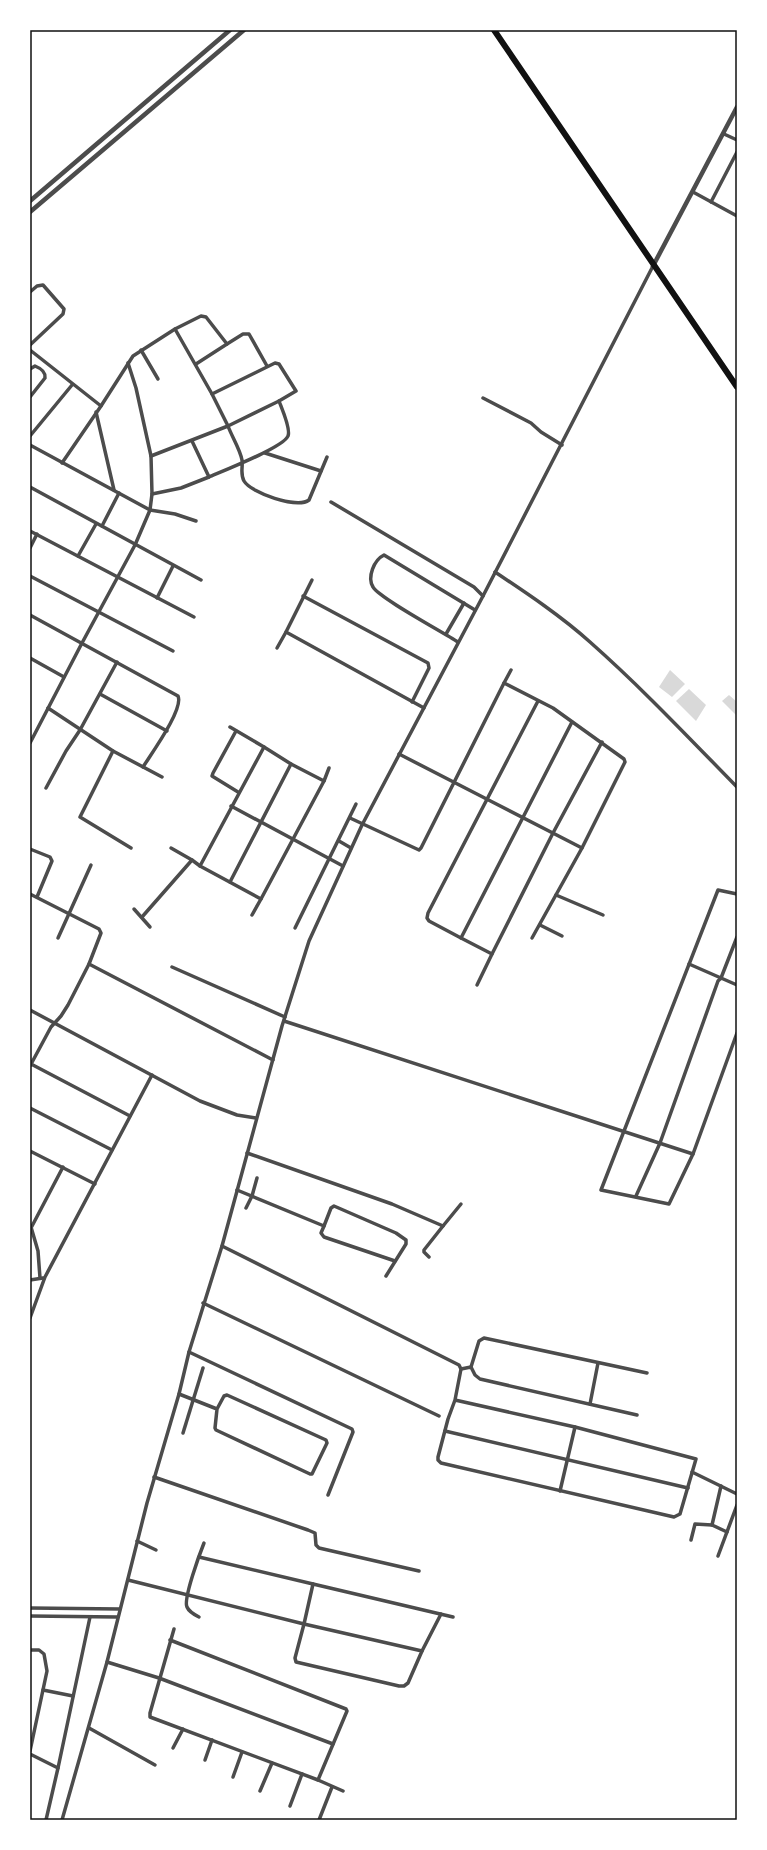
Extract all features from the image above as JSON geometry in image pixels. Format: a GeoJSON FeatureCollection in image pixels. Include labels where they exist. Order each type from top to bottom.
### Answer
{"type":"FeatureCollection","features":[{"type":"Feature","properties":{"kind":"highway"},"geometry":{"type":"LineString","coordinates":[[494,30],[737,387]]}},
{"type":"Feature","properties":{"kind":"street"},"geometry":{"type":"LineString","coordinates":[[30,201],[230,30]]}},
{"type":"Feature","properties":{"kind":"street"},"geometry":{"type":"LineString","coordinates":[[30,212],[244,30]]}},
{"type":"Feature","properties":{"kind":"street"},"geometry":{"type":"LineString","coordinates":[[62,1820],[107,1662],[137,1541],[154,1477],[179,1394],[189,1352],[222,1246],[256,1118],[309,941],[362,825],[562,445],[737,107]]}},
{"type":"Feature","properties":{"kind":"street"},"geometry":{"type":"LineString","coordinates":[[724,134],[737,140]]}},
{"type":"Feature","properties":{"kind":"street"},"geometry":{"type":"LineString","coordinates":[[711,202],[737,152]]}},
{"type":"Feature","properties":{"kind":"street"},"geometry":{"type":"LineString","coordinates":[[693,192],[737,216]]}},
{"type":"Feature","properties":{"kind":"street"},"geometry":{"type":"LineString","coordinates":[[30,292],[37,286],[43,285],[64,310],[63,314],[30,345]]}},
{"type":"Feature","properties":{"kind":"street"},"geometry":{"type":"LineString","coordinates":[[62,463],[128,363],[133,356],[141,350],[175,329],[204,315],[227,344]]}},
{"type":"Feature","properties":{"kind":"street"},"geometry":{"type":"LineString","coordinates":[[175,329],[196,364],[228,426],[242,461],[241,471],[243,480],[248,486],[254,491],[284,502],[303,503],[309,500],[327,457]]}},
{"type":"Feature","properties":{"kind":"street"},"geometry":{"type":"LineString","coordinates":[[196,364],[243,334],[249,334],[267,366]]}},
{"type":"Feature","properties":{"kind":"street"},"geometry":{"type":"LineString","coordinates":[[30,350],[101,406]]}},
{"type":"Feature","properties":{"kind":"street"},"geometry":{"type":"LineString","coordinates":[[141,350],[158,379]]}},
{"type":"Feature","properties":{"kind":"street"},"geometry":{"type":"LineString","coordinates":[[30,743],[135,545],[150,510],[152,494],[151,456],[136,388],[128,363]]}},
{"type":"Feature","properties":{"kind":"street"},"geometry":{"type":"LineString","coordinates":[[151,456],[228,426],[295,393],[295,390],[279,364],[274,363],[212,394]]}},
{"type":"Feature","properties":{"kind":"street"},"geometry":{"type":"LineString","coordinates":[[30,369],[35,366],[44,371],[45,375],[45,378],[30,396]]}},
{"type":"Feature","properties":{"kind":"street"},"geometry":{"type":"LineString","coordinates":[[30,436],[72,384]]}},
{"type":"Feature","properties":{"kind":"street"},"geometry":{"type":"LineString","coordinates":[[483,398],[531,423],[541,432],[562,445]]}},
{"type":"Feature","properties":{"kind":"street"},"geometry":{"type":"LineString","coordinates":[[152,494],[181,488],[209,477],[242,461],[265,453],[284,442],[288,436],[289,430],[279,401]]}},
{"type":"Feature","properties":{"kind":"street"},"geometry":{"type":"LineString","coordinates":[[96,412],[114,490]]}},
{"type":"Feature","properties":{"kind":"street"},"geometry":{"type":"LineString","coordinates":[[192,441],[209,477]]}},
{"type":"Feature","properties":{"kind":"street"},"geometry":{"type":"LineString","coordinates":[[30,445],[150,510],[175,514],[196,521]]}},
{"type":"Feature","properties":{"kind":"street"},"geometry":{"type":"LineString","coordinates":[[265,453],[321,471]]}},
{"type":"Feature","properties":{"kind":"street"},"geometry":{"type":"LineString","coordinates":[[30,487],[201,580]]}},
{"type":"Feature","properties":{"kind":"street"},"geometry":{"type":"LineString","coordinates":[[102,526],[119,493]]}},
{"type":"Feature","properties":{"kind":"street"},"geometry":{"type":"LineString","coordinates":[[331,502],[474,588],[483,596]]}},
{"type":"Feature","properties":{"kind":"street"},"geometry":{"type":"LineString","coordinates":[[78,556],[96,524]]}},
{"type":"Feature","properties":{"kind":"street"},"geometry":{"type":"LineString","coordinates":[[30,531],[194,617]]}},
{"type":"Feature","properties":{"kind":"street"},"geometry":{"type":"LineString","coordinates":[[30,548],[37,534]]}},
{"type":"Feature","properties":{"kind":"street"},"geometry":{"type":"LineString","coordinates":[[458,642],[387,599],[373,588],[370,577],[376,561],[384,555],[475,610]]}},
{"type":"Feature","properties":{"kind":"street"},"geometry":{"type":"LineString","coordinates":[[157,598],[173,566]]}},
{"type":"Feature","properties":{"kind":"street"},"geometry":{"type":"LineString","coordinates":[[495,572],[543,604],[590,642],[690,738],[737,787]]}},
{"type":"Feature","properties":{"kind":"street"},"geometry":{"type":"LineString","coordinates":[[30,576],[173,651]]}},
{"type":"Feature","properties":{"kind":"street"},"geometry":{"type":"LineString","coordinates":[[277,648],[312,580]]}},
{"type":"Feature","properties":{"kind":"street"},"geometry":{"type":"LineString","coordinates":[[303,596],[428,663],[429,668],[412,702]]}},
{"type":"Feature","properties":{"kind":"street"},"geometry":{"type":"LineString","coordinates":[[446,634],[464,603]]}},
{"type":"Feature","properties":{"kind":"street"},"geometry":{"type":"LineString","coordinates":[[30,615],[178,696],[180,702],[167,731],[143,767]]}},
{"type":"Feature","properties":{"kind":"street"},"geometry":{"type":"LineString","coordinates":[[286,632],[424,708]]}},
{"type":"Feature","properties":{"kind":"street"},"geometry":{"type":"LineString","coordinates":[[30,658],[64,677]]}},
{"type":"Feature","properties":{"kind":"street"},"geometry":{"type":"LineString","coordinates":[[46,788],[66,750],[80,730],[117,662]]}},
{"type":"Feature","properties":{"kind":"street"},"geometry":{"type":"LineString","coordinates":[[350,818],[362,825],[419,850],[511,670]]}},
{"type":"Feature","properties":{"kind":"street"},"geometry":{"type":"LineString","coordinates":[[504,683],[553,708],[602,742],[624,759],[625,762],[582,848],[532,938]]}},
{"type":"Feature","properties":{"kind":"street"},"geometry":{"type":"LineString","coordinates":[[100,694],[167,731]]}},
{"type":"Feature","properties":{"kind":"street"},"geometry":{"type":"LineString","coordinates":[[492,954],[429,921],[427,918],[428,913],[538,701]]}},
{"type":"Feature","properties":{"kind":"street"},"geometry":{"type":"LineString","coordinates":[[48,708],[113,752],[162,777]]}},
{"type":"Feature","properties":{"kind":"street"},"geometry":{"type":"LineString","coordinates":[[461,938],[572,722]]}},
{"type":"Feature","properties":{"kind":"street"},"geometry":{"type":"LineString","coordinates":[[230,727],[264,746],[291,764],[324,781]]}},
{"type":"Feature","properties":{"kind":"street"},"geometry":{"type":"LineString","coordinates":[[236,731],[212,776],[238,792]]}},
{"type":"Feature","properties":{"kind":"street"},"geometry":{"type":"LineString","coordinates":[[477,985],[553,833],[602,742]]}},
{"type":"Feature","properties":{"kind":"street"},"geometry":{"type":"LineString","coordinates":[[200,866],[238,792],[264,746]]}},
{"type":"Feature","properties":{"kind":"street"},"geometry":{"type":"LineString","coordinates":[[113,752],[80,817],[131,848]]}},
{"type":"Feature","properties":{"kind":"street"},"geometry":{"type":"LineString","coordinates":[[400,754],[582,848]]}},
{"type":"Feature","properties":{"kind":"street"},"geometry":{"type":"LineString","coordinates":[[230,882],[291,764]]}},
{"type":"Feature","properties":{"kind":"street"},"geometry":{"type":"LineString","coordinates":[[252,915],[324,781],[329,768]]}},
{"type":"Feature","properties":{"kind":"street"},"geometry":{"type":"LineString","coordinates":[[295,928],[356,804]]}},
{"type":"Feature","properties":{"kind":"street"},"geometry":{"type":"LineString","coordinates":[[231,806],[343,866]]}},
{"type":"Feature","properties":{"kind":"street"},"geometry":{"type":"LineString","coordinates":[[339,841],[351,848]]}},
{"type":"Feature","properties":{"kind":"street"},"geometry":{"type":"LineString","coordinates":[[30,848],[50,857],[52,861],[36,897]]}},
{"type":"Feature","properties":{"kind":"street"},"geometry":{"type":"LineString","coordinates":[[172,848],[200,866],[261,899]]}},
{"type":"Feature","properties":{"kind":"street"},"geometry":{"type":"LineString","coordinates":[[142,917],[192,860]]}},
{"type":"Feature","properties":{"kind":"street"},"geometry":{"type":"LineString","coordinates":[[58,938],[68,913],[92,865]]}},
{"type":"Feature","properties":{"kind":"street"},"geometry":{"type":"LineString","coordinates":[[737,894],[718,890],[601,1190],[670,1204],[693,1154],[737,1032]]}},
{"type":"Feature","properties":{"kind":"street"},"geometry":{"type":"LineString","coordinates":[[30,894],[100,930],[89,964],[61,1016],[55,1023],[30,1065],[130,1116]]}},
{"type":"Feature","properties":{"kind":"street"},"geometry":{"type":"LineString","coordinates":[[556,895],[603,914]]}},
{"type":"Feature","properties":{"kind":"street"},"geometry":{"type":"LineString","coordinates":[[134,909],[150,926]]}},
{"type":"Feature","properties":{"kind":"street"},"geometry":{"type":"LineString","coordinates":[[540,925],[562,936]]}},
{"type":"Feature","properties":{"kind":"street"},"geometry":{"type":"LineString","coordinates":[[636,1196],[660,1143],[718,981],[721,978],[737,937]]}},
{"type":"Feature","properties":{"kind":"street"},"geometry":{"type":"LineString","coordinates":[[89,964],[273,1060]]}},
{"type":"Feature","properties":{"kind":"street"},"geometry":{"type":"LineString","coordinates":[[689,964],[737,985]]}},
{"type":"Feature","properties":{"kind":"street"},"geometry":{"type":"LineString","coordinates":[[172,967],[285,1019],[693,1154]]}},
{"type":"Feature","properties":{"kind":"street"},"geometry":{"type":"LineString","coordinates":[[30,1010],[200,1100],[237,1115],[256,1118]]}},
{"type":"Feature","properties":{"kind":"street"},"geometry":{"type":"LineString","coordinates":[[30,1318],[45,1277],[152,1075]]}},
{"type":"Feature","properties":{"kind":"street"},"geometry":{"type":"LineString","coordinates":[[30,1108],[112,1150]]}},
{"type":"Feature","properties":{"kind":"street"},"geometry":{"type":"LineString","coordinates":[[30,1150],[95,1184]]}},
{"type":"Feature","properties":{"kind":"street"},"geometry":{"type":"LineString","coordinates":[[247,1153],[392,1204],[443,1226]]}},
{"type":"Feature","properties":{"kind":"street"},"geometry":{"type":"LineString","coordinates":[[40,1278],[38,1251],[31,1227],[63,1167]]}},
{"type":"Feature","properties":{"kind":"street"},"geometry":{"type":"LineString","coordinates":[[246,1208],[252,1196],[257,1178]]}},
{"type":"Feature","properties":{"kind":"street"},"geometry":{"type":"LineString","coordinates":[[237,1190],[324,1226]]}},
{"type":"Feature","properties":{"kind":"street"},"geometry":{"type":"LineString","coordinates":[[429,1257],[424,1250],[461,1204]]}},
{"type":"Feature","properties":{"kind":"street"},"geometry":{"type":"LineString","coordinates":[[386,1276],[406,1242],[396,1233],[334,1206],[331,1208],[321,1233],[324,1237],[394,1261]]}},
{"type":"Feature","properties":{"kind":"street"},"geometry":{"type":"LineString","coordinates":[[222,1246],[459,1365],[461,1369],[455,1400],[438,1457],[438,1460],[441,1463],[674,1517],[680,1514],[696,1459],[574,1427],[455,1400]]}},
{"type":"Feature","properties":{"kind":"street"},"geometry":{"type":"LineString","coordinates":[[30,1280],[45,1277]]}},
{"type":"Feature","properties":{"kind":"street"},"geometry":{"type":"LineString","coordinates":[[203,1303],[439,1416]]}},
{"type":"Feature","properties":{"kind":"street"},"geometry":{"type":"LineString","coordinates":[[637,1415],[480,1379],[475,1375],[471,1367],[479,1341],[484,1338],[647,1373]]}},
{"type":"Feature","properties":{"kind":"street"},"geometry":{"type":"LineString","coordinates":[[189,1352],[352,1429],[353,1432],[328,1495]]}},
{"type":"Feature","properties":{"kind":"street"},"geometry":{"type":"LineString","coordinates":[[590,1404],[598,1362]]}},
{"type":"Feature","properties":{"kind":"street"},"geometry":{"type":"LineString","coordinates":[[461,1369],[471,1367]]}},
{"type":"Feature","properties":{"kind":"street"},"geometry":{"type":"LineString","coordinates":[[183,1433],[203,1368]]}},
{"type":"Feature","properties":{"kind":"street"},"geometry":{"type":"LineString","coordinates":[[179,1394],[218,1409]]}},
{"type":"Feature","properties":{"kind":"street"},"geometry":{"type":"LineString","coordinates":[[227,1395],[326,1440],[327,1443],[312,1474],[216,1430],[218,1409],[224,1396],[227,1395]]}},
{"type":"Feature","properties":{"kind":"street"},"geometry":{"type":"LineString","coordinates":[[560,1490],[574,1427]]}},
{"type":"Feature","properties":{"kind":"street"},"geometry":{"type":"LineString","coordinates":[[445,1431],[688,1488]]}},
{"type":"Feature","properties":{"kind":"street"},"geometry":{"type":"LineString","coordinates":[[692,1472],[737,1494]]}},
{"type":"Feature","properties":{"kind":"street"},"geometry":{"type":"LineString","coordinates":[[154,1477],[315,1533],[316,1545],[319,1548],[419,1571]]}},
{"type":"Feature","properties":{"kind":"street"},"geometry":{"type":"LineString","coordinates":[[712,1526],[721,1486]]}},
{"type":"Feature","properties":{"kind":"street"},"geometry":{"type":"LineString","coordinates":[[718,1556],[737,1505]]}},
{"type":"Feature","properties":{"kind":"street"},"geometry":{"type":"LineString","coordinates":[[691,1540],[696,1524],[712,1526],[727,1532]]}},
{"type":"Feature","properties":{"kind":"street"},"geometry":{"type":"LineString","coordinates":[[137,1541],[156,1550]]}},
{"type":"Feature","properties":{"kind":"street"},"geometry":{"type":"LineString","coordinates":[[199,1618],[187,1607],[196,1562],[204,1543]]}},
{"type":"Feature","properties":{"kind":"street"},"geometry":{"type":"LineString","coordinates":[[199,1557],[453,1617]]}},
{"type":"Feature","properties":{"kind":"street"},"geometry":{"type":"LineString","coordinates":[[128,1580],[188,1596],[422,1651]]}},
{"type":"Feature","properties":{"kind":"street"},"geometry":{"type":"LineString","coordinates":[[313,1584],[295,1658],[296,1662],[399,1686],[404,1686],[408,1683],[422,1651],[442,1614]]}},
{"type":"Feature","properties":{"kind":"street"},"geometry":{"type":"LineString","coordinates":[[30,1608],[120,1609]]}},
{"type":"Feature","properties":{"kind":"street"},"geometry":{"type":"LineString","coordinates":[[30,1616],[117,1618]]}},
{"type":"Feature","properties":{"kind":"street"},"geometry":{"type":"LineString","coordinates":[[46,1820],[90,1617]]}},
{"type":"Feature","properties":{"kind":"street"},"geometry":{"type":"LineString","coordinates":[[174,1629],[159,1678],[150,1717],[318,1780],[343,1791]]}},
{"type":"Feature","properties":{"kind":"street"},"geometry":{"type":"LineString","coordinates":[[170,1640],[346,1709],[347,1711],[318,1780]]}},
{"type":"Feature","properties":{"kind":"street"},"geometry":{"type":"LineString","coordinates":[[30,1650],[39,1650],[44,1654],[47,1671],[30,1751]]}},
{"type":"Feature","properties":{"kind":"street"},"geometry":{"type":"LineString","coordinates":[[107,1662],[159,1678],[333,1744]]}},
{"type":"Feature","properties":{"kind":"street"},"geometry":{"type":"LineString","coordinates":[[43,1690],[73,1696]]}},
{"type":"Feature","properties":{"kind":"street"},"geometry":{"type":"LineString","coordinates":[[89,1728],[155,1765]]}},
{"type":"Feature","properties":{"kind":"street"},"geometry":{"type":"LineString","coordinates":[[173,1748],[183,1729]]}},
{"type":"Feature","properties":{"kind":"street"},"geometry":{"type":"LineString","coordinates":[[205,1760],[212,1740]]}},
{"type":"Feature","properties":{"kind":"street"},"geometry":{"type":"LineString","coordinates":[[233,1777],[242,1752]]}},
{"type":"Feature","properties":{"kind":"street"},"geometry":{"type":"LineString","coordinates":[[30,1754],[58,1768]]}},
{"type":"Feature","properties":{"kind":"street"},"geometry":{"type":"LineString","coordinates":[[260,1792],[272,1763]]}},
{"type":"Feature","properties":{"kind":"street"},"geometry":{"type":"LineString","coordinates":[[290,1806],[302,1774]]}},
{"type":"Feature","properties":{"kind":"street"},"geometry":{"type":"LineString","coordinates":[[319,1820],[332,1787]]}},
{"type":"Feature","properties":{"kind":"shaded area"},"geometry":{"type":"Polygon","coordinates":[[[670,670],[685,684],[672,697],[659,687],[670,670]]]}},
{"type":"Feature","properties":{"kind":"shaded area"},"geometry":{"type":"Polygon","coordinates":[[[689,689],[706,705],[696,721],[676,701],[689,689]]]}},
{"type":"Feature","properties":{"kind":"shaded area"},"geometry":{"type":"Polygon","coordinates":[[[729,695],[737,702],[737,716],[722,701],[729,695]]]}}]}
